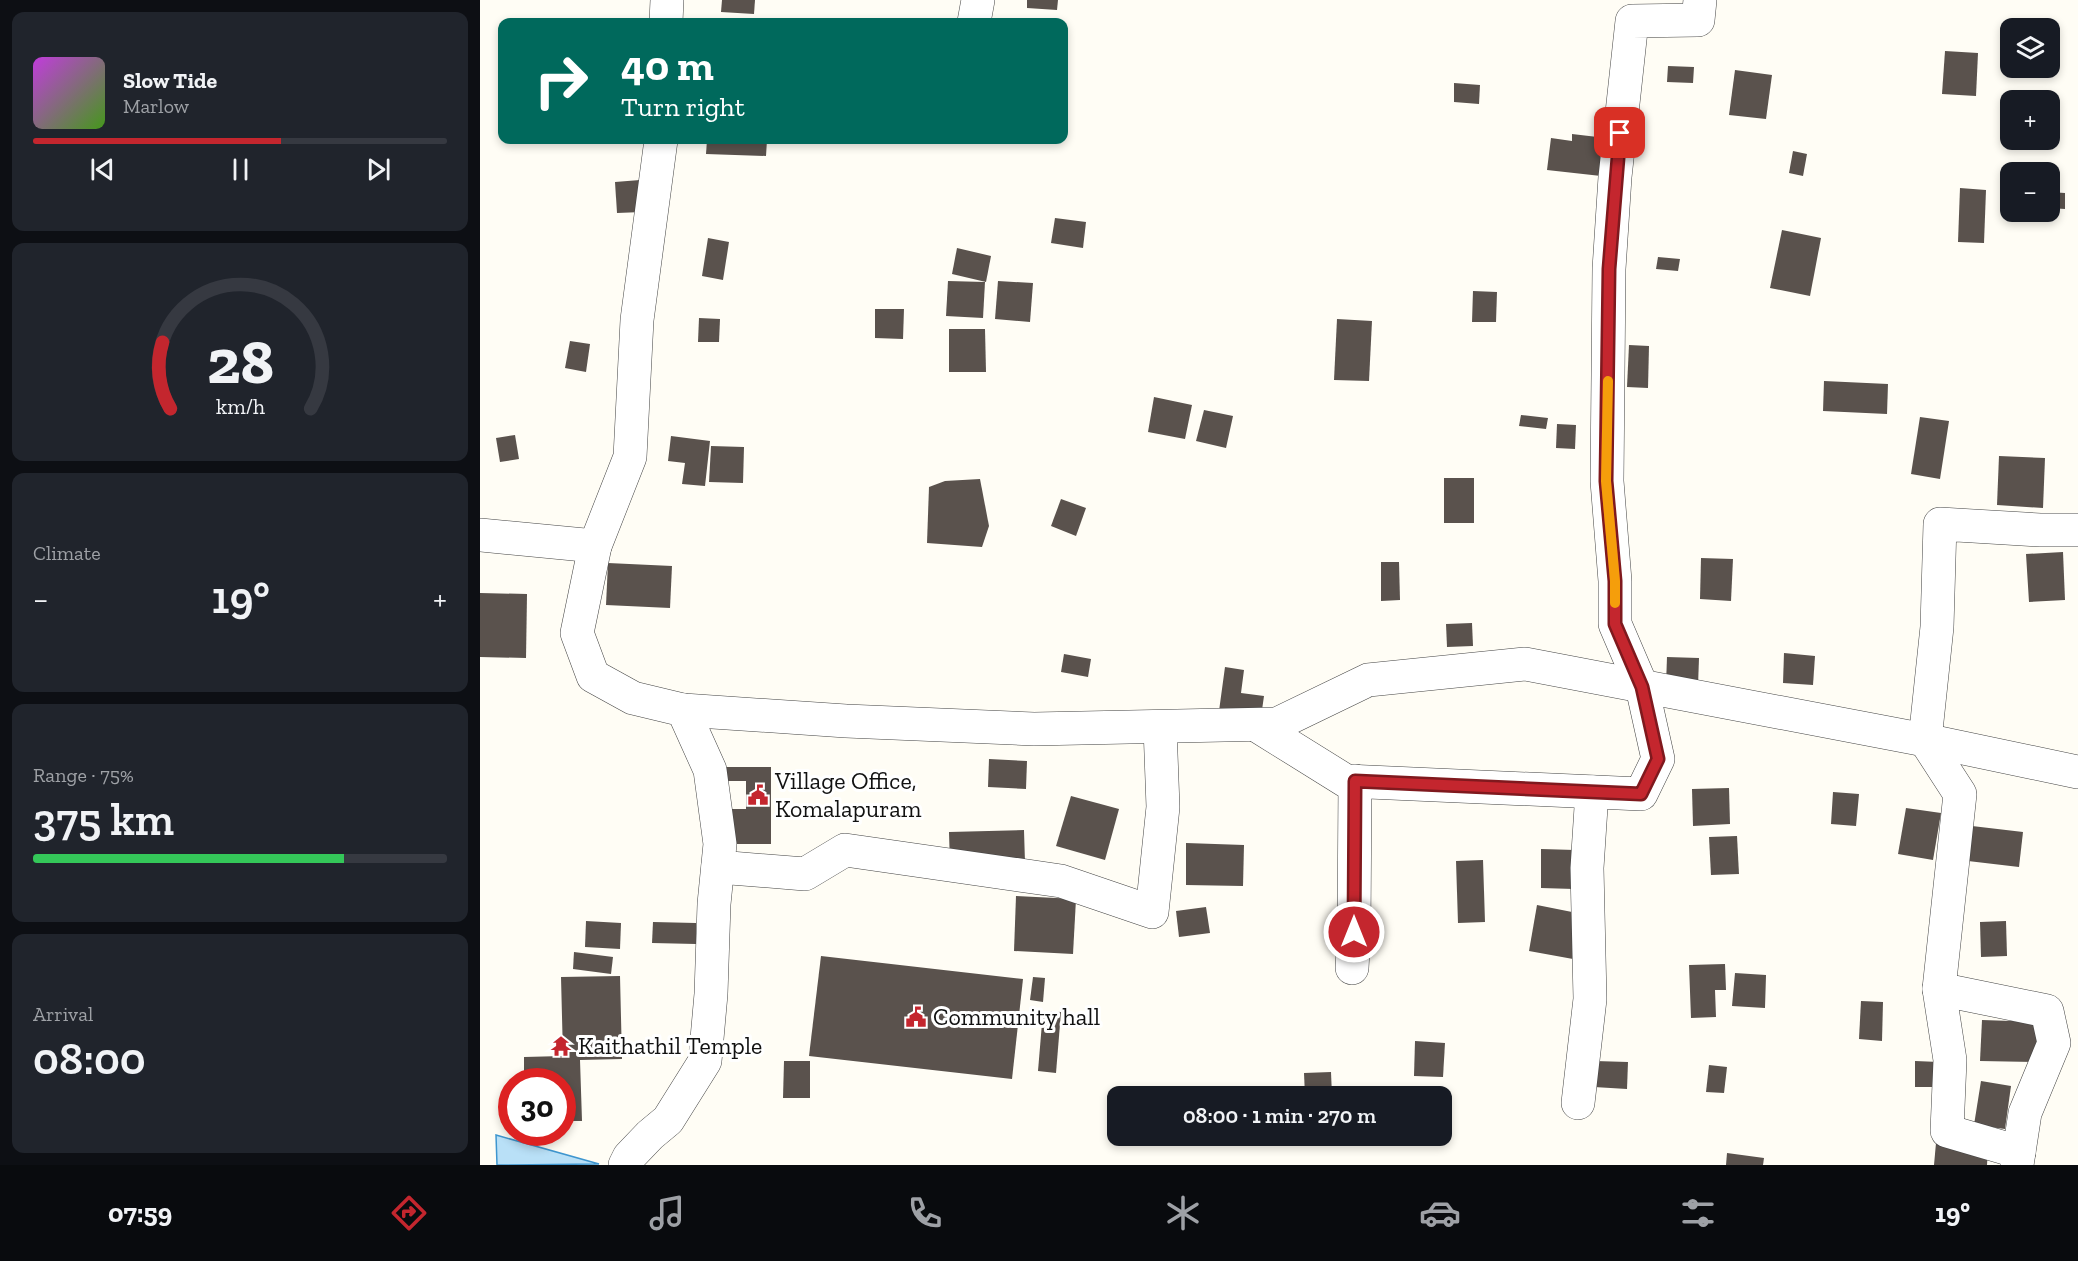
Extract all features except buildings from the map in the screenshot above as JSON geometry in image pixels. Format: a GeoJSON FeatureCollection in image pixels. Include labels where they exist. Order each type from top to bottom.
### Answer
{"type":"FeatureCollection","features":[{"type":"Feature","properties":{"kind":"street"},"geometry":{"type":"LineString","coordinates":[[666,18],[667,0]]}},
{"type":"Feature","properties":{"kind":"street"},"geometry":{"type":"LineString","coordinates":[[975,18],[978,0]]}},
{"type":"Feature","properties":{"kind":"street"},"geometry":{"type":"LineString","coordinates":[[1256,725],[1346,781],[1641,794],[1658,759],[1642,687],[1615,624],[1615,581],[1606,481],[1609,269],[1615,177],[1632,21],[1698,20],[1700,0]]}},
{"type":"Feature","properties":{"kind":"street"},"geometry":{"type":"LineString","coordinates":[[660,144],[637,320],[630,457],[595,546],[577,633],[593,676],[633,698],[683,710],[846,721],[1034,729],[1256,725],[1277,724],[1368,680],[1525,664],[1925,740],[2078,772]]}},
{"type":"Feature","properties":{"kind":"street"},"geometry":{"type":"LineString","coordinates":[[1939,989],[2046,1011],[2054,1043],[2025,1113],[2018,1159],[1947,1131],[1950,1060],[1939,989],[1960,794],[1925,740],[1937,627],[1940,524],[2078,530]]}},
{"type":"Feature","properties":{"kind":"street"},"geometry":{"type":"LineString","coordinates":[[480,535],[595,546]]}},
{"type":"Feature","properties":{"kind":"street"},"geometry":{"type":"LineString","coordinates":[[625,1165],[629,1157],[650,1135],[668,1120],[705,1061],[711,994],[714,904],[720,844],[710,770],[683,710]]}},
{"type":"Feature","properties":{"kind":"street"},"geometry":{"type":"LineString","coordinates":[[718,867],[805,874],[845,850],[1060,881],[1152,912],[1163,807],[1160,727]]}},
{"type":"Feature","properties":{"kind":"street"},"geometry":{"type":"LineString","coordinates":[[1352,968],[1355,781]]}},
{"type":"Feature","properties":{"kind":"street"},"geometry":{"type":"LineString","coordinates":[[1578,1103],[1590,999],[1587,868],[1592,792]]}},
{"type":"Feature","properties":{"kind":"water"},"geometry":{"type":"Polygon","coordinates":[[[496,1135],[498,1136],[498,1146],[535,1146],[599,1164],[497,1165],[496,1135]]]}},
{"type":"Feature","properties":{"kind":"slow traffic"},"geometry":{"type":"LineString","coordinates":[[1608,381],[1606,481],[1615,603]]}},
{"type":"Feature","properties":{"kind":"place","name":"Village Office, Komalapuram"},"geometry":{"type":"Point","coordinates":[758,795]}},
{"type":"Feature","properties":{"kind":"place","name":"Community hall"},"geometry":{"type":"Point","coordinates":[916,1017]}},
{"type":"Feature","properties":{"kind":"place","name":"Kaithathil Temple"},"geometry":{"type":"Point","coordinates":[561,1046]}},
{"type":"Feature","properties":{"kind":"route"},"geometry":{"type":"LineString","coordinates":[[1354,932],[1355,781],[1641,794],[1658,759],[1642,687],[1615,624],[1615,581],[1606,481],[1609,269],[1620,133]]}}]}
